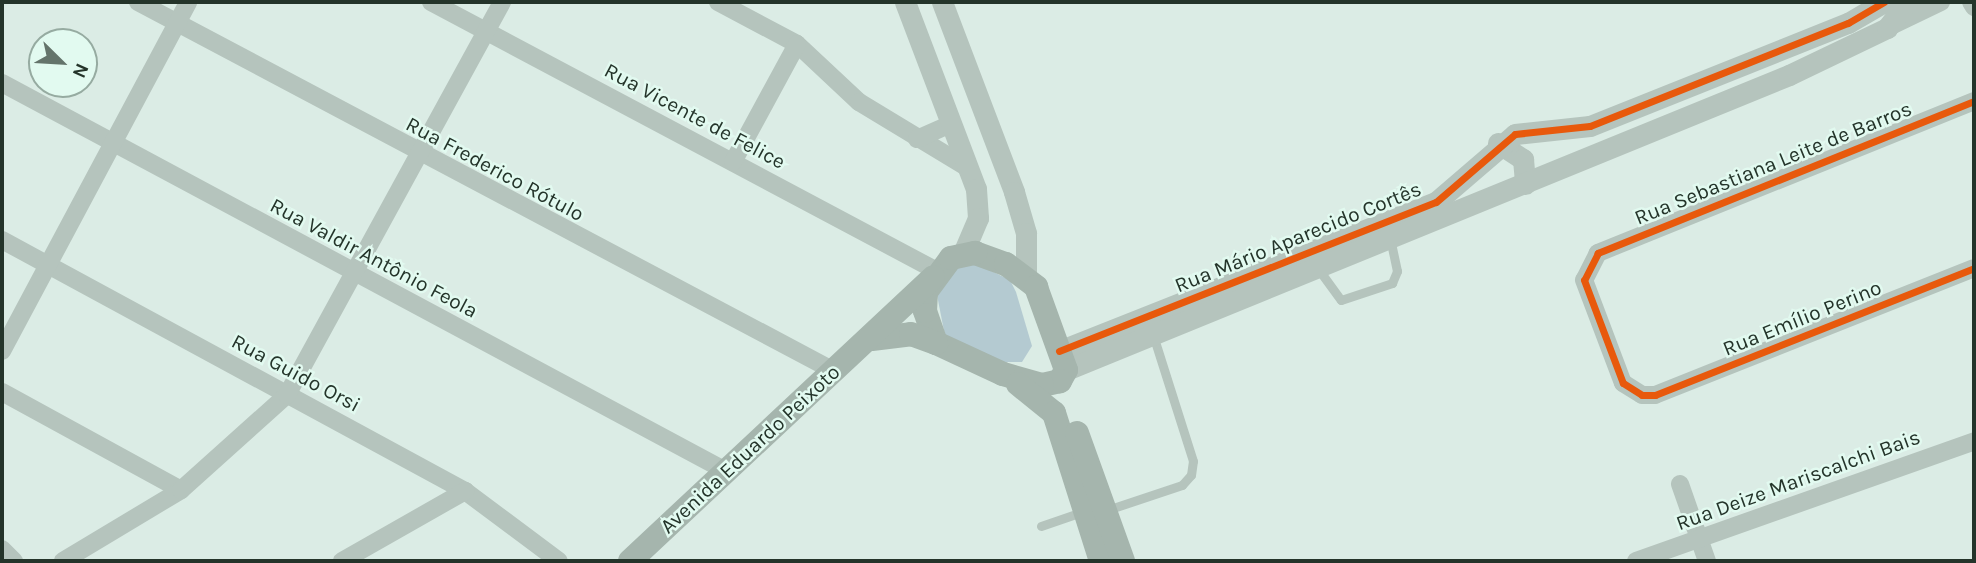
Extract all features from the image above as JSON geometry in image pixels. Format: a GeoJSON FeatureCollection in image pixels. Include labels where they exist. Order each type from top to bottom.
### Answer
{"type":"FeatureCollection","features":[{"type":"Feature","properties":{"kind":"main road"},"geometry":{"type":"LineString","coordinates":[[936,343],[925,311],[935,273],[963,254],[990,257],[1026,277],[1036,287],[1062,368],[1094,511],[1101,561]]}},
{"type":"Feature","properties":{"kind":"main road","name":"Avenida Eduardo Peixoto"},"geometry":{"type":"LineString","coordinates":[[630,561],[834,371],[872,339],[935,273]]}},
{"type":"Feature","properties":{"kind":"main road"},"geometry":{"type":"LineString","coordinates":[[872,339],[911,334],[936,343],[1003,374],[1049,404],[1094,511],[1123,561]]}},
{"type":"Feature","properties":{"kind":"main road"},"geometry":{"type":"LineString","coordinates":[[1003,374],[1042,385],[1062,368]]}},
{"type":"Feature","properties":{"kind":"street","name":"Rua Frederico Rótulo"},"geometry":{"type":"LineString","coordinates":[[138,2],[418,155],[834,371]]}},
{"type":"Feature","properties":{"kind":"street"},"geometry":{"type":"LineString","coordinates":[[2,351],[188,2]]}},
{"type":"Feature","properties":{"kind":"street","name":"Rua Vicente de Felice"},"geometry":{"type":"LineString","coordinates":[[431,2],[733,162],[935,273]]}},
{"type":"Feature","properties":{"kind":"street"},"geometry":{"type":"LineString","coordinates":[[76,558],[181,489],[288,395],[502,2]]}},
{"type":"Feature","properties":{"kind":"street"},"geometry":{"type":"LineString","coordinates":[[718,2],[797,44],[859,102],[968,168]]}},
{"type":"Feature","properties":{"kind":"street"},"geometry":{"type":"LineString","coordinates":[[905,2],[968,168],[978,218],[963,254]]}},
{"type":"Feature","properties":{"kind":"street"},"geometry":{"type":"LineString","coordinates":[[942,2],[1014,192],[1026,233],[1026,277]]}},
{"type":"Feature","properties":{"kind":"street","name":"Rua Mário Aparecido Cortês"},"geometry":{"type":"LineString","coordinates":[[1062,368],[1436,202],[1498,143],[1535,130],[1590,126],[1848,23],[1884,2]]}},
{"type":"Feature","properties":{"kind":"street","name":"Rua Mário Aparecido Cortês"},"geometry":{"type":"LineString","coordinates":[[1062,368],[1154,338],[1789,75],[1886,28],[1907,2]]}},
{"type":"Feature","properties":{"kind":"street"},"geometry":{"type":"LineString","coordinates":[[1886,28],[1941,2]]}},
{"type":"Feature","properties":{"kind":"street"},"geometry":{"type":"LineString","coordinates":[[1971,2],[1974,7]]}},
{"type":"Feature","properties":{"kind":"street"},"geometry":{"type":"LineString","coordinates":[[733,162],[797,44]]}},
{"type":"Feature","properties":{"kind":"street","name":"Rua Valdir Antônio Feola"},"geometry":{"type":"LineString","coordinates":[[2,83],[352,274],[726,471]]}},
{"type":"Feature","properties":{"kind":"street","name":"Rua Sebastiana Leite de Barros"},"geometry":{"type":"LineString","coordinates":[[1642,395],[1623,383],[1584,280],[1588,264],[1598,253],[1974,101]]}},
{"type":"Feature","properties":{"kind":"street"},"geometry":{"type":"LineString","coordinates":[[918,139],[950,124]]}},
{"type":"Feature","properties":{"kind":"street"},"geometry":{"type":"LineString","coordinates":[[1535,130],[1531,157],[1546,175]]}},
{"type":"Feature","properties":{"kind":"street"},"geometry":{"type":"LineString","coordinates":[[1498,143],[1523,159],[1525,184]]}},
{"type":"Feature","properties":{"kind":"street","name":"Rua Guido Orsi"},"geometry":{"type":"LineString","coordinates":[[2,240],[465,491],[559,561]]}},
{"type":"Feature","properties":{"kind":"street","name":"Rua Emílio Perino"},"geometry":{"type":"LineString","coordinates":[[1642,395],[1974,268]]}},
{"type":"Feature","properties":{"kind":"street"},"geometry":{"type":"LineString","coordinates":[[2,392],[181,489]]}},
{"type":"Feature","properties":{"kind":"street","name":"Rua Deize Mariscalchi Bais"},"geometry":{"type":"LineString","coordinates":[[1636,561],[1974,441]]}},
{"type":"Feature","properties":{"kind":"street"},"geometry":{"type":"LineString","coordinates":[[1681,484],[1707,561]]}},
{"type":"Feature","properties":{"kind":"street"},"geometry":{"type":"LineString","coordinates":[[342,561],[465,491]]}},
{"type":"Feature","properties":{"kind":"street"},"geometry":{"type":"LineString","coordinates":[[2,549],[14,561]]}},
{"type":"Feature","properties":{"kind":"lane"},"geometry":{"type":"LineString","coordinates":[[1319,270],[1341,300],[1392,283],[1397,271],[1391,242]]}},
{"type":"Feature","properties":{"kind":"lane"},"geometry":{"type":"LineString","coordinates":[[1041,526],[1182,485],[1191,475],[1193,461],[1154,338]]}},
{"type":"Feature","properties":{"kind":"shaded area"},"geometry":{"type":"Polygon","coordinates":[[[977,264],[1010,280],[1016,292],[1032,346],[1022,362],[1001,362],[945,336],[937,295],[958,267],[977,264]]]}},
{"type":"Feature","properties":{"kind":"cycle path"},"geometry":{"type":"LineString","coordinates":[[1059,351],[1436,202],[1515,134],[1590,126],[1848,23],[1884,2]]}},
{"type":"Feature","properties":{"kind":"cycle path"},"geometry":{"type":"LineString","coordinates":[[1974,101],[1598,253],[1584,280],[1623,383],[1642,395],[1655,395],[1974,268]]}}]}
